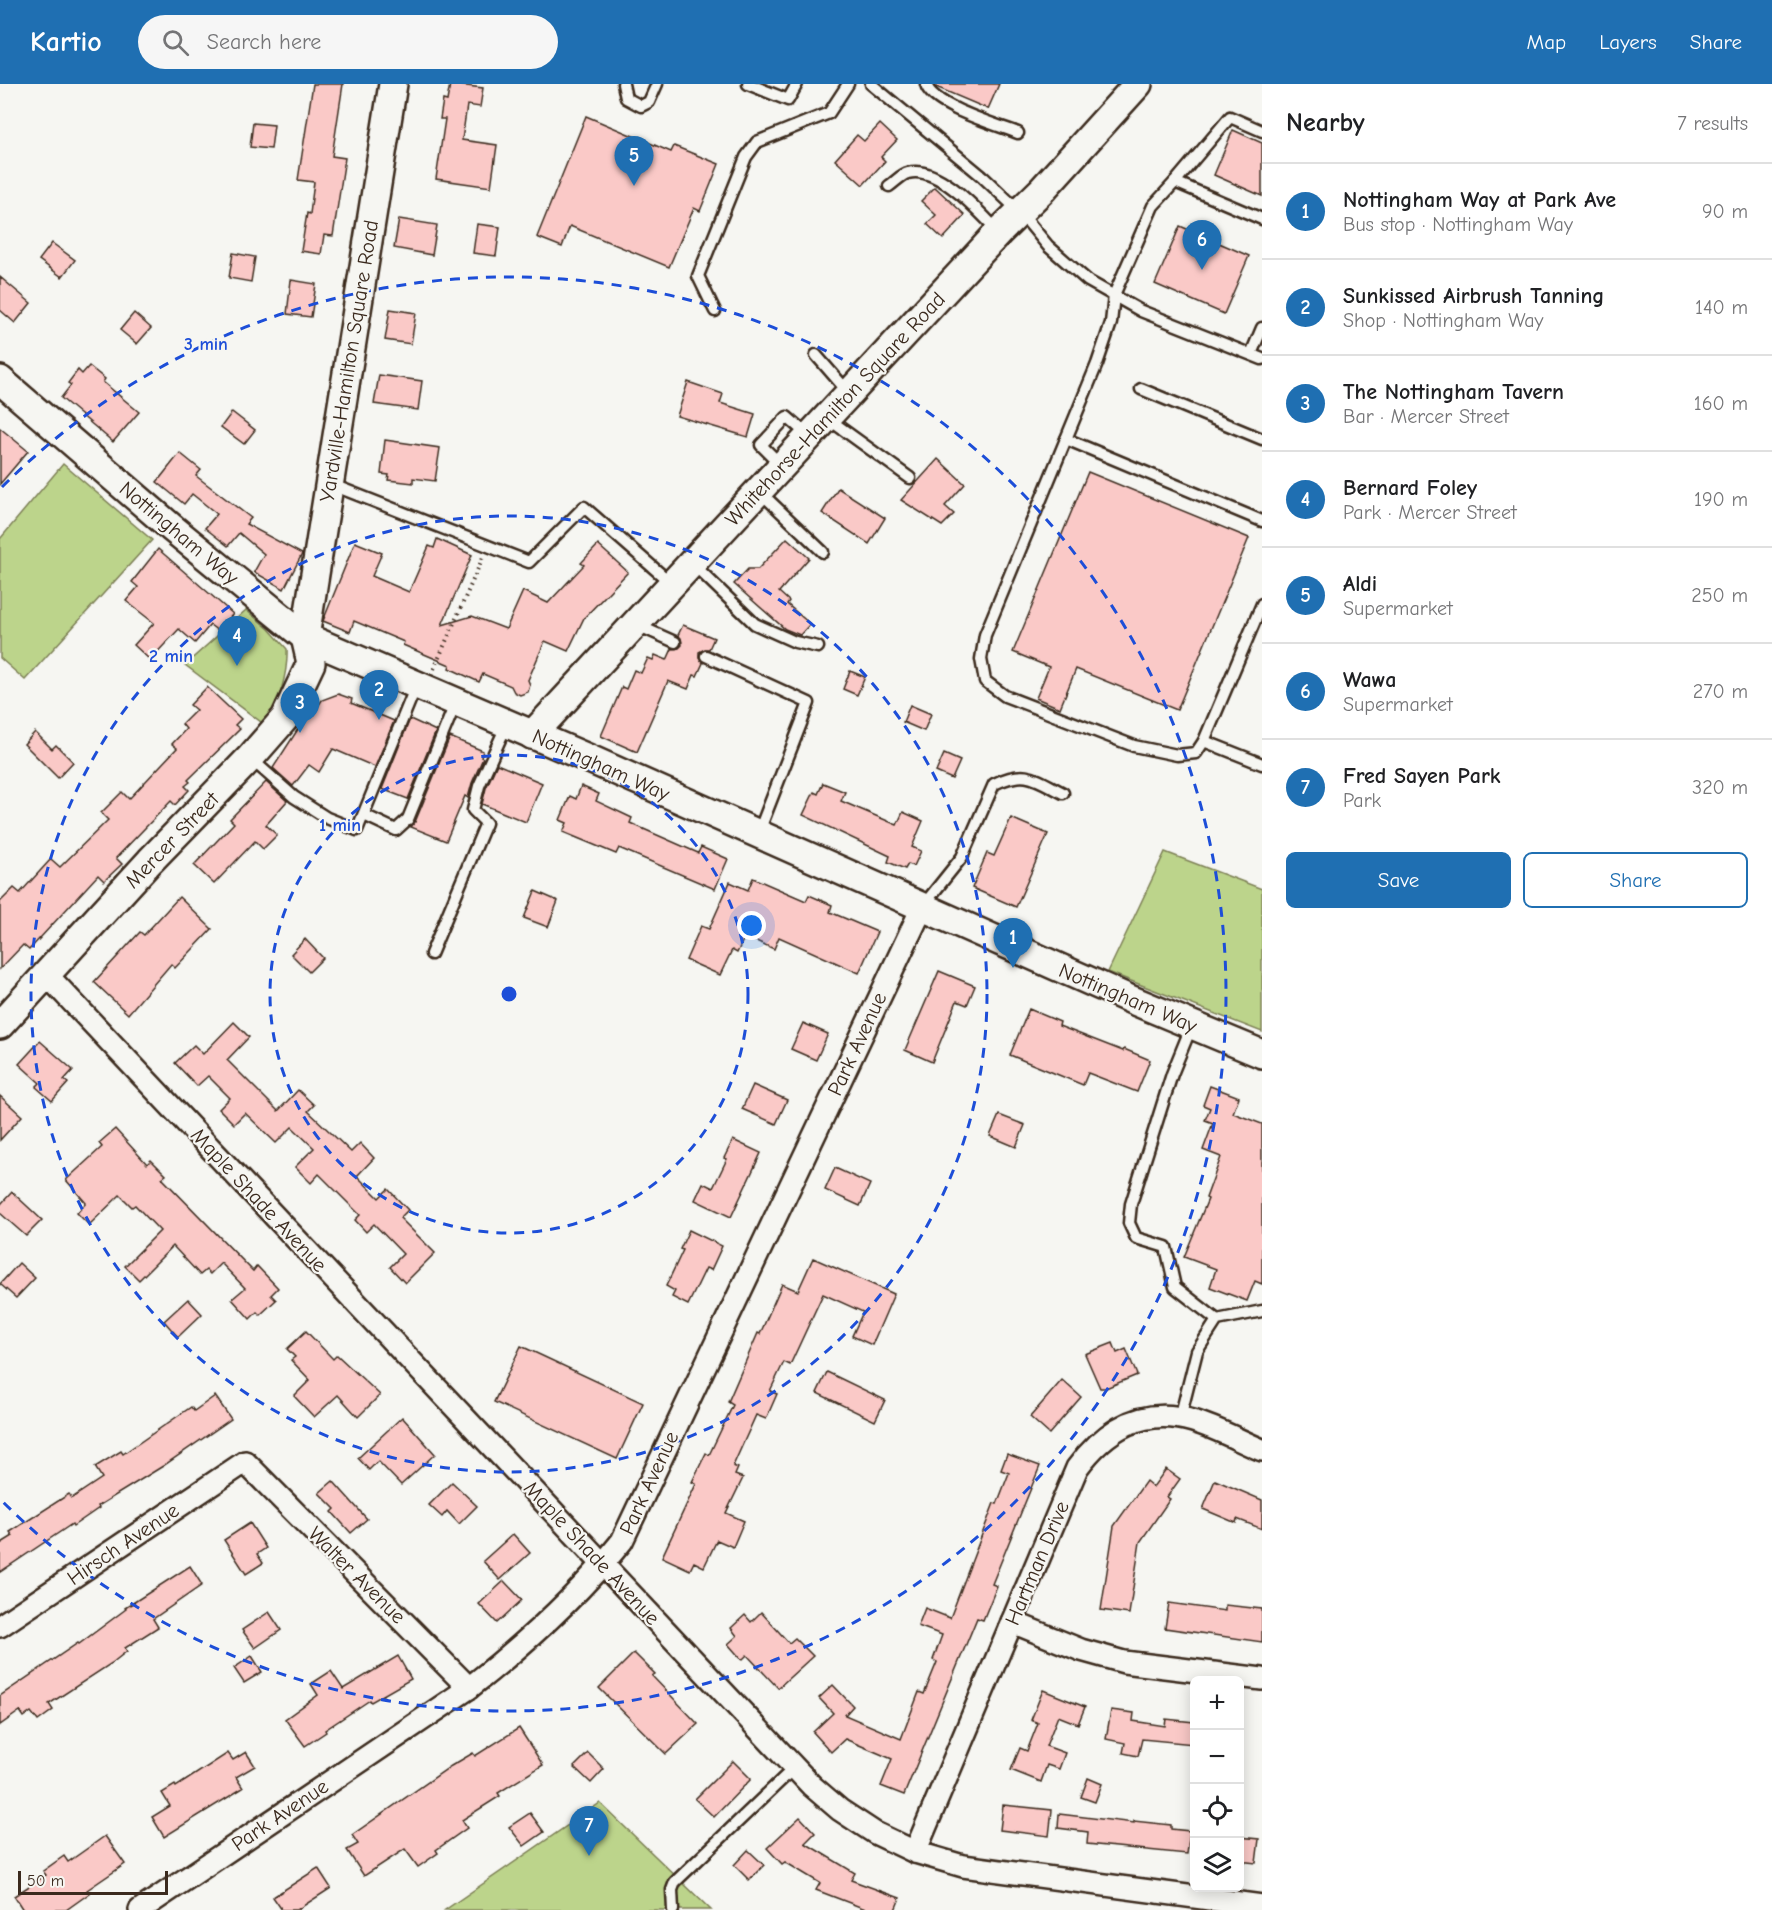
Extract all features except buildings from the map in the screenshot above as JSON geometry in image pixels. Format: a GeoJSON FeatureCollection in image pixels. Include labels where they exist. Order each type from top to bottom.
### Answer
{"type":"FeatureCollection","features":[{"type":"Feature","properties":{"kind":"street","name":"Yardville-Hamilton Square Road"},"geometry":{"type":"LineString","coordinates":[[305,637],[393,84]]}},
{"type":"Feature","properties":{"kind":"street","name":"Whitehorse-Hamilton Square Road"},"geometry":{"type":"LineString","coordinates":[[532,735],[1138,84]]}},
{"type":"Feature","properties":{"kind":"street","name":"Nottingham Way"},"geometry":{"type":"LineString","coordinates":[[0,380],[172,528],[305,637],[758,834],[922,908],[1262,1054]]}},
{"type":"Feature","properties":{"kind":"street","name":"Mercer Street"},"geometry":{"type":"LineString","coordinates":[[0,1025],[285,718],[311,663],[305,637]]}},
{"type":"Feature","properties":{"kind":"street","name":"Park Avenue"},"geometry":{"type":"LineString","coordinates":[[140,1910],[469,1688],[556,1614],[622,1541],[922,908]]}},
{"type":"Feature","properties":{"kind":"street","name":"Maple Shade Avenue"},"geometry":{"type":"LineString","coordinates":[[47,975],[812,1786],[840,1810],[875,1833],[915,1852],[963,1866],[1262,1906]]}},
{"type":"Feature","properties":{"kind":"street","name":"Hartman Drive"},"geometry":{"type":"LineString","coordinates":[[915,1852],[1077,1468],[1091,1448],[1109,1433],[1129,1423],[1151,1417],[1194,1421],[1262,1450]]}},
{"type":"Feature","properties":{"kind":"street","name":"Hirsch Avenue"},"geometry":{"type":"LineString","coordinates":[[0,1626],[245,1462]]}},
{"type":"Feature","properties":{"kind":"street","name":"Walter Avenue"},"geometry":{"type":"LineString","coordinates":[[245,1462],[469,1688]]}},
{"type":"Feature","properties":{"kind":"street"},"geometry":{"type":"LineString","coordinates":[[1012,1622],[1081,1650],[1124,1662],[1262,1679]]}},
{"type":"Feature","properties":{"kind":"lane"},"geometry":{"type":"LineString","coordinates":[[623,84],[626,98],[641,106],[649,102],[657,84]]}},
{"type":"Feature","properties":{"kind":"lane"},"geometry":{"type":"LineString","coordinates":[[748,84],[788,100],[796,84]]}},
{"type":"Feature","properties":{"kind":"lane"},"geometry":{"type":"LineString","coordinates":[[715,311],[698,276],[746,157],[757,142],[829,113],[848,84]]}},
{"type":"Feature","properties":{"kind":"lane"},"geometry":{"type":"LineString","coordinates":[[871,84],[983,177],[1020,212],[1048,246],[1088,280],[1141,311],[1262,359]]}},
{"type":"Feature","properties":{"kind":"lane"},"geometry":{"type":"LineString","coordinates":[[926,84],[927,89],[942,103],[1018,133]]}},
{"type":"Feature","properties":{"kind":"lane"},"geometry":{"type":"LineString","coordinates":[[1262,131],[1230,117],[1153,206],[1114,295],[1111,323],[1097,364],[985,635],[981,659],[985,681],[1005,696],[1134,746],[1177,755],[1196,753],[1204,741],[1262,604]]}},
{"type":"Feature","properties":{"kind":"lane"},"geometry":{"type":"LineString","coordinates":[[889,186],[907,172],[930,173],[960,194],[999,232]]}},
{"type":"Feature","properties":{"kind":"lane"},"geometry":{"type":"LineString","coordinates":[[1175,182],[1262,219]]}},
{"type":"Feature","properties":{"kind":"lane"},"geometry":{"type":"LineString","coordinates":[[1251,354],[1262,327]]}},
{"type":"Feature","properties":{"kind":"lane"},"geometry":{"type":"LineString","coordinates":[[816,355],[849,393]]}},
{"type":"Feature","properties":{"kind":"lane"},"geometry":{"type":"LineString","coordinates":[[1141,389],[1262,439]]}},
{"type":"Feature","properties":{"kind":"lane"},"geometry":{"type":"LineString","coordinates":[[818,427],[910,478]]}},
{"type":"Feature","properties":{"kind":"lane"},"geometry":{"type":"LineString","coordinates":[[1066,439],[1262,522]]}},
{"type":"Feature","properties":{"kind":"lane"},"geometry":{"type":"LineString","coordinates":[[330,483],[529,561],[584,507],[672,584]]}},
{"type":"Feature","properties":{"kind":"lane"},"geometry":{"type":"LineString","coordinates":[[759,491],[823,552]]}},
{"type":"Feature","properties":{"kind":"lane"},"geometry":{"type":"LineString","coordinates":[[692,563],[755,624],[795,642],[818,647]]}},
{"type":"Feature","properties":{"kind":"lane"},"geometry":{"type":"LineString","coordinates":[[635,624],[675,642]]}},
{"type":"Feature","properties":{"kind":"lane"},"geometry":{"type":"LineString","coordinates":[[706,657],[809,703],[758,834]]}},
{"type":"Feature","properties":{"kind":"lane"},"geometry":{"type":"LineString","coordinates":[[250,758],[294,797],[327,818],[357,830],[421,687]]}},
{"type":"Feature","properties":{"kind":"lane"},"geometry":{"type":"LineString","coordinates":[[364,815],[396,830],[408,819],[456,702]]}},
{"type":"Feature","properties":{"kind":"lane"},"geometry":{"type":"LineString","coordinates":[[431,954],[486,823],[473,810],[478,786],[507,724]]}},
{"type":"Feature","properties":{"kind":"lane"},"geometry":{"type":"LineString","coordinates":[[1204,741],[1262,764]]}},
{"type":"Feature","properties":{"kind":"lane"},"geometry":{"type":"LineString","coordinates":[[922,908],[962,857],[994,784],[1016,775],[1032,778],[1063,793]]}},
{"type":"Feature","properties":{"kind":"lane"},"geometry":{"type":"LineString","coordinates":[[1192,1025],[1173,1074],[1131,1204],[1129,1223],[1136,1238],[1166,1247],[1174,1287],[1217,1320]]}},
{"type":"Feature","properties":{"kind":"lane"},"geometry":{"type":"LineString","coordinates":[[1180,1418],[1197,1351],[1217,1320],[1262,1311]]}},
{"type":"Feature","properties":{"kind":"lane"},"geometry":{"type":"LineString","coordinates":[[673,1910],[672,1890],[675,1882],[795,1767]]}},
{"type":"Feature","properties":{"kind":"path"},"geometry":{"type":"LineString","coordinates":[[421,687],[487,545]]}},
{"type":"Feature","properties":{"kind":"green space"},"geometry":{"type":"Polygon","coordinates":[[[63,464],[152,540],[25,680],[0,658],[0,539],[63,464]]]}},
{"type":"Feature","properties":{"kind":"green space"},"geometry":{"type":"Polygon","coordinates":[[[246,610],[269,629],[287,649],[282,689],[265,725],[185,665],[246,610]]]}},
{"type":"Feature","properties":{"kind":"green space"},"geometry":{"type":"Polygon","coordinates":[[[1165,852],[1262,889],[1262,1032],[1108,972],[1165,852]]]}},
{"type":"Feature","properties":{"kind":"green space"},"geometry":{"type":"Polygon","coordinates":[[[600,1803],[711,1910],[445,1910],[600,1803]]]}},
{"type":"Feature","properties":{"kind":"place","name":"Aldi"},"geometry":{"type":"Point","coordinates":[634,186]}},
{"type":"Feature","properties":{"kind":"place","name":"Wawa"},"geometry":{"type":"Point","coordinates":[1202,270]}},
{"type":"Feature","properties":{"kind":"place","name":"Bernard Foley"},"geometry":{"type":"Point","coordinates":[237,666]}},
{"type":"Feature","properties":{"kind":"place","name":"Sunkissed Airbrush Tanning"},"geometry":{"type":"Point","coordinates":[379,720]}},
{"type":"Feature","properties":{"kind":"place","name":"The Nottingham Tavern"},"geometry":{"type":"Point","coordinates":[300,733]}},
{"type":"Feature","properties":{"kind":"place","name":"Nottingham Way at Park Ave"},"geometry":{"type":"Point","coordinates":[1013,968]}},
{"type":"Feature","properties":{"kind":"place","name":"Fred Sayen Park"},"geometry":{"type":"Point","coordinates":[589,1856]}}]}
